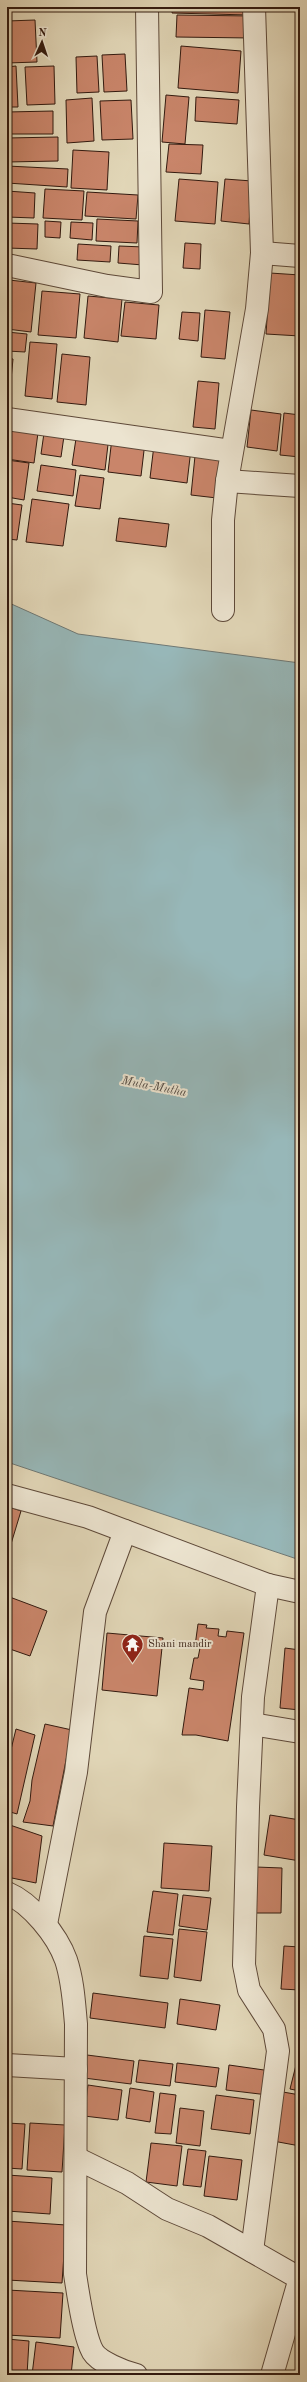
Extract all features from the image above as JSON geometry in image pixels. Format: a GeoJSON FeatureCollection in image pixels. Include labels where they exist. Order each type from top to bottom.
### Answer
{"type":"FeatureCollection","features":[{"type":"Feature","properties":{"kind":"street"},"geometry":{"type":"LineString","coordinates":[[7,265],[107,286],[151,292],[148,7]]}},
{"type":"Feature","properties":{"kind":"street"},"geometry":{"type":"LineString","coordinates":[[223,610],[223,520],[227,481],[257,309],[262,253],[254,7]]}},
{"type":"Feature","properties":{"kind":"street"},"geometry":{"type":"LineString","coordinates":[[262,253],[300,256]]}},
{"type":"Feature","properties":{"kind":"street"},"geometry":{"type":"LineString","coordinates":[[7,418],[232,451]]}},
{"type":"Feature","properties":{"kind":"street"},"geometry":{"type":"LineString","coordinates":[[227,481],[300,486]]}},
{"type":"Feature","properties":{"kind":"street"},"geometry":{"type":"LineString","coordinates":[[7,1495],[88,1517],[268,1585],[300,1592]]}},
{"type":"Feature","properties":{"kind":"street"},"geometry":{"type":"LineString","coordinates":[[46,1924],[76,1772],[95,1612],[125,1531]]}},
{"type":"Feature","properties":{"kind":"street"},"geometry":{"type":"LineString","coordinates":[[252,2251],[278,2051],[274,2029],[248,1990],[244,1965],[253,1697],[268,1585]]}},
{"type":"Feature","properties":{"kind":"street"},"geometry":{"type":"LineString","coordinates":[[252,1724],[300,1732]]}},
{"type":"Feature","properties":{"kind":"street"},"geometry":{"type":"LineString","coordinates":[[7,1894],[20,1898],[46,1924],[66,1960],[74,1994],[76,2069],[75,2274],[84,2320],[93,2353],[120,2372],[136,2375]]}},
{"type":"Feature","properties":{"kind":"street"},"geometry":{"type":"LineString","coordinates":[[7,2065],[76,2069]]}},
{"type":"Feature","properties":{"kind":"street"},"geometry":{"type":"LineString","coordinates":[[76,2158],[127,2183],[167,2209],[208,2226],[299,2278],[272,2375]]}},
{"type":"Feature","properties":{"kind":"water","name":"Mula-Mutha"},"geometry":{"type":"Polygon","coordinates":[[[7,602],[78,634],[300,663],[300,1560],[7,1462],[7,602]]]}},
{"type":"Feature","properties":{"kind":"building"},"geometry":{"type":"Polygon","coordinates":[[[173,7],[249,7],[249,15],[172,13],[173,7]]]}},
{"type":"Feature","properties":{"kind":"building"},"geometry":{"type":"Polygon","coordinates":[[[177,15],[251,16],[251,38],[176,37],[177,15]]]}},
{"type":"Feature","properties":{"kind":"building"},"geometry":{"type":"Polygon","coordinates":[[[35,20],[37,62],[7,63],[7,21],[35,20]]]}},
{"type":"Feature","properties":{"kind":"building"},"geometry":{"type":"Polygon","coordinates":[[[181,46],[241,51],[238,93],[178,88],[181,46]]]}},
{"type":"Feature","properties":{"kind":"building"},"geometry":{"type":"Polygon","coordinates":[[[125,54],[127,91],[104,92],[102,55],[125,54]]]}},
{"type":"Feature","properties":{"kind":"building"},"geometry":{"type":"Polygon","coordinates":[[[97,56],[99,92],[77,93],[76,57],[97,56]]]}},
{"type":"Feature","properties":{"kind":"building"},"geometry":{"type":"Polygon","coordinates":[[[16,66],[18,107],[7,107],[7,67],[16,66]]]}},
{"type":"Feature","properties":{"kind":"building"},"geometry":{"type":"Polygon","coordinates":[[[54,66],[55,104],[27,105],[25,67],[54,66]]]}},
{"type":"Feature","properties":{"kind":"building"},"geometry":{"type":"Polygon","coordinates":[[[166,95],[189,97],[185,144],[162,142],[166,95]]]}},
{"type":"Feature","properties":{"kind":"building"},"geometry":{"type":"Polygon","coordinates":[[[196,97],[239,100],[237,124],[195,121],[196,97]]]}},
{"type":"Feature","properties":{"kind":"building"},"geometry":{"type":"Polygon","coordinates":[[[92,98],[94,141],[67,143],[66,100],[92,98]]]}},
{"type":"Feature","properties":{"kind":"building"},"geometry":{"type":"Polygon","coordinates":[[[131,100],[133,139],[102,140],[100,101],[131,100]]]}},
{"type":"Feature","properties":{"kind":"building"},"geometry":{"type":"Polygon","coordinates":[[[53,111],[53,134],[7,134],[7,112],[53,111]]]}},
{"type":"Feature","properties":{"kind":"building"},"geometry":{"type":"Polygon","coordinates":[[[58,137],[58,161],[7,162],[7,138],[58,137]]]}},
{"type":"Feature","properties":{"kind":"building"},"geometry":{"type":"Polygon","coordinates":[[[169,144],[203,145],[201,174],[166,172],[169,144]]]}},
{"type":"Feature","properties":{"kind":"building"},"geometry":{"type":"Polygon","coordinates":[[[73,150],[109,152],[107,190],[71,188],[73,150]]]}},
{"type":"Feature","properties":{"kind":"building"},"geometry":{"type":"Polygon","coordinates":[[[7,166],[68,169],[67,187],[7,183],[7,166]]]}},
{"type":"Feature","properties":{"kind":"building"},"geometry":{"type":"Polygon","coordinates":[[[179,179],[218,182],[215,224],[175,221],[179,179]]]}},
{"type":"Feature","properties":{"kind":"building"},"geometry":{"type":"Polygon","coordinates":[[[225,179],[252,181],[249,224],[221,221],[225,179]]]}},
{"type":"Feature","properties":{"kind":"building"},"geometry":{"type":"Polygon","coordinates":[[[45,189],[84,191],[82,220],[43,218],[45,189]]]}},
{"type":"Feature","properties":{"kind":"building"},"geometry":{"type":"Polygon","coordinates":[[[7,191],[35,193],[34,218],[7,217],[7,191]]]}},
{"type":"Feature","properties":{"kind":"building"},"geometry":{"type":"Polygon","coordinates":[[[87,192],[138,195],[136,219],[85,216],[87,192]]]}},
{"type":"Feature","properties":{"kind":"building"},"geometry":{"type":"Polygon","coordinates":[[[97,219],[138,221],[137,243],[96,241],[97,219]]]}},
{"type":"Feature","properties":{"kind":"building"},"geometry":{"type":"Polygon","coordinates":[[[45,221],[61,222],[60,238],[45,237],[45,221]]]}},
{"type":"Feature","properties":{"kind":"building"},"geometry":{"type":"Polygon","coordinates":[[[71,222],[93,223],[92,240],[70,238],[71,222]]]}},
{"type":"Feature","properties":{"kind":"building"},"geometry":{"type":"Polygon","coordinates":[[[7,223],[38,224],[37,249],[7,248],[7,223]]]}},
{"type":"Feature","properties":{"kind":"building"},"geometry":{"type":"Polygon","coordinates":[[[185,243],[201,244],[200,269],[183,268],[185,243]]]}},
{"type":"Feature","properties":{"kind":"building"},"geometry":{"type":"Polygon","coordinates":[[[78,244],[111,246],[110,262],[77,260],[78,244]]]}},
{"type":"Feature","properties":{"kind":"building"},"geometry":{"type":"Polygon","coordinates":[[[119,246],[144,247],[143,265],[118,263],[119,246]]]}},
{"type":"Feature","properties":{"kind":"building"},"geometry":{"type":"Polygon","coordinates":[[[270,273],[300,275],[300,336],[266,334],[270,273]]]}},
{"type":"Feature","properties":{"kind":"building"},"geometry":{"type":"Polygon","coordinates":[[[9,280],[36,283],[31,332],[7,329],[9,280]]]}},
{"type":"Feature","properties":{"kind":"building"},"geometry":{"type":"Polygon","coordinates":[[[42,291],[80,294],[76,338],[38,335],[42,291]]]}},
{"type":"Feature","properties":{"kind":"building"},"geometry":{"type":"Polygon","coordinates":[[[88,296],[122,299],[118,342],[84,338],[88,296]]]}},
{"type":"Feature","properties":{"kind":"building"},"geometry":{"type":"Polygon","coordinates":[[[125,302],[159,305],[156,339],[121,336],[125,302]]]}},
{"type":"Feature","properties":{"kind":"building"},"geometry":{"type":"Polygon","coordinates":[[[205,310],[230,312],[225,359],[201,357],[205,310]]]}},
{"type":"Feature","properties":{"kind":"building"},"geometry":{"type":"Polygon","coordinates":[[[182,312],[200,313],[198,341],[179,339],[182,312]]]}},
{"type":"Feature","properties":{"kind":"building"},"geometry":{"type":"Polygon","coordinates":[[[7,332],[27,334],[25,352],[7,351],[7,332]]]}},
{"type":"Feature","properties":{"kind":"building"},"geometry":{"type":"Polygon","coordinates":[[[30,342],[57,344],[52,399],[25,396],[30,342]]]}},
{"type":"Feature","properties":{"kind":"building"},"geometry":{"type":"Polygon","coordinates":[[[62,354],[90,357],[86,405],[57,402],[62,354]]]}},
{"type":"Feature","properties":{"kind":"building"},"geometry":{"type":"Polygon","coordinates":[[[7,358],[13,359],[10,390],[7,390],[7,358]]]}},
{"type":"Feature","properties":{"kind":"building"},"geometry":{"type":"Polygon","coordinates":[[[198,381],[219,383],[215,429],[193,427],[198,381]]]}},
{"type":"Feature","properties":{"kind":"building"},"geometry":{"type":"Polygon","coordinates":[[[251,410],[281,414],[277,451],[247,447],[251,410]]]}},
{"type":"Feature","properties":{"kind":"building"},"geometry":{"type":"Polygon","coordinates":[[[284,413],[300,415],[300,457],[280,455],[284,413]]]}},
{"type":"Feature","properties":{"kind":"building"},"geometry":{"type":"Polygon","coordinates":[[[9,421],[39,425],[34,463],[7,459],[9,421]]]}},
{"type":"Feature","properties":{"kind":"building"},"geometry":{"type":"Polygon","coordinates":[[[77,432],[109,436],[105,470],[72,465],[77,432]]]}},
{"type":"Feature","properties":{"kind":"building"},"geometry":{"type":"Polygon","coordinates":[[[44,433],[64,436],[61,457],[41,454],[44,433]]]}},
{"type":"Feature","properties":{"kind":"building"},"geometry":{"type":"Polygon","coordinates":[[[112,438],[145,442],[141,476],[108,472],[112,438]]]}},
{"type":"Feature","properties":{"kind":"building"},"geometry":{"type":"Polygon","coordinates":[[[154,445],[191,449],[187,483],[150,478],[154,445]]]}},
{"type":"Feature","properties":{"kind":"building"},"geometry":{"type":"Polygon","coordinates":[[[195,456],[221,459],[217,498],[191,495],[195,456]]]}},
{"type":"Feature","properties":{"kind":"building"},"geometry":{"type":"Polygon","coordinates":[[[7,460],[29,463],[24,500],[7,497],[7,460]]]}},
{"type":"Feature","properties":{"kind":"building"},"geometry":{"type":"Polygon","coordinates":[[[41,465],[76,470],[73,496],[37,491],[41,465]]]}},
{"type":"Feature","properties":{"kind":"building"},"geometry":{"type":"Polygon","coordinates":[[[80,475],[104,478],[100,509],[75,506],[80,475]]]}},
{"type":"Feature","properties":{"kind":"building"},"geometry":{"type":"Polygon","coordinates":[[[32,499],[69,504],[63,546],[26,542],[32,499]]]}},
{"type":"Feature","properties":{"kind":"building"},"geometry":{"type":"Polygon","coordinates":[[[7,503],[22,505],[17,540],[7,539],[7,503]]]}},
{"type":"Feature","properties":{"kind":"building"},"geometry":{"type":"Polygon","coordinates":[[[119,518],[169,524],[166,547],[116,541],[119,518]]]}},
{"type":"Feature","properties":{"kind":"building"},"geometry":{"type":"Polygon","coordinates":[[[7,1506],[21,1511],[11,1544],[7,1543],[7,1506]]]}},
{"type":"Feature","properties":{"kind":"building"},"geometry":{"type":"Polygon","coordinates":[[[7,1596],[47,1611],[30,1656],[7,1648],[7,1596]]]}},
{"type":"Feature","properties":{"kind":"building"},"geometry":{"type":"Polygon","coordinates":[[[198,1624],[207,1625],[206,1628],[219,1629],[218,1636],[226,1637],[227,1631],[244,1633],[228,1741],[196,1735],[182,1735],[189,1688],[203,1690],[204,1681],[190,1679],[194,1658],[198,1658],[200,1648],[195,1646],[198,1624]]]}},
{"type":"Feature","properties":{"kind":"building","name":"Shani mandir"},"geometry":{"type":"Polygon","coordinates":[[[107,1633],[163,1638],[157,1696],[102,1690],[107,1633]]]}},
{"type":"Feature","properties":{"kind":"building"},"geometry":{"type":"Polygon","coordinates":[[[285,1648],[300,1650],[300,1710],[280,1708],[285,1648]]]}},
{"type":"Feature","properties":{"kind":"building"},"geometry":{"type":"Polygon","coordinates":[[[45,1724],[72,1730],[53,1826],[23,1822],[30,1801],[32,1780],[45,1724]]]}},
{"type":"Feature","properties":{"kind":"building"},"geometry":{"type":"Polygon","coordinates":[[[16,1729],[35,1735],[17,1814],[7,1811],[7,1766],[16,1729]]]}},
{"type":"Feature","properties":{"kind":"building"},"geometry":{"type":"Polygon","coordinates":[[[270,1815],[300,1820],[300,1861],[264,1855],[270,1815]]]}},
{"type":"Feature","properties":{"kind":"building"},"geometry":{"type":"Polygon","coordinates":[[[7,1824],[42,1836],[36,1883],[7,1877],[7,1824]]]}},
{"type":"Feature","properties":{"kind":"building"},"geometry":{"type":"Polygon","coordinates":[[[164,1843],[212,1846],[209,1891],[161,1888],[164,1843]]]}},
{"type":"Feature","properties":{"kind":"building"},"geometry":{"type":"Polygon","coordinates":[[[256,1867],[282,1868],[281,1913],[256,1913],[256,1867]]]}},
{"type":"Feature","properties":{"kind":"building"},"geometry":{"type":"Polygon","coordinates":[[[153,1891],[178,1894],[173,1935],[147,1932],[153,1891]]]}},
{"type":"Feature","properties":{"kind":"building"},"geometry":{"type":"Polygon","coordinates":[[[183,1895],[211,1898],[207,1930],[179,1926],[183,1895]]]}},
{"type":"Feature","properties":{"kind":"building"},"geometry":{"type":"Polygon","coordinates":[[[179,1929],[207,1932],[201,1981],[174,1977],[179,1929]]]}},
{"type":"Feature","properties":{"kind":"building"},"geometry":{"type":"Polygon","coordinates":[[[144,1936],[173,1939],[168,1979],[140,1976],[144,1936]]]}},
{"type":"Feature","properties":{"kind":"building"},"geometry":{"type":"Polygon","coordinates":[[[284,1946],[300,1947],[300,1990],[281,1989],[284,1946]]]}},
{"type":"Feature","properties":{"kind":"building"},"geometry":{"type":"Polygon","coordinates":[[[93,1993],[168,2003],[165,2028],[90,2018],[93,1993]]]}},
{"type":"Feature","properties":{"kind":"building"},"geometry":{"type":"Polygon","coordinates":[[[180,1999],[220,2005],[216,2030],[177,2024],[180,1999]]]}},
{"type":"Feature","properties":{"kind":"building"},"geometry":{"type":"Polygon","coordinates":[[[299,2053],[300,2054],[300,2091],[290,2089],[299,2053]]]}},
{"type":"Feature","properties":{"kind":"building"},"geometry":{"type":"Polygon","coordinates":[[[87,2055],[134,2061],[131,2084],[84,2078],[87,2055]]]}},
{"type":"Feature","properties":{"kind":"building"},"geometry":{"type":"Polygon","coordinates":[[[139,2060],[173,2064],[170,2086],[136,2082],[139,2060]]]}},
{"type":"Feature","properties":{"kind":"building"},"geometry":{"type":"Polygon","coordinates":[[[177,2063],[219,2068],[216,2087],[175,2082],[177,2063]]]}},
{"type":"Feature","properties":{"kind":"building"},"geometry":{"type":"Polygon","coordinates":[[[229,2065],[271,2071],[268,2095],[226,2090],[229,2065]]]}},
{"type":"Feature","properties":{"kind":"building"},"geometry":{"type":"Polygon","coordinates":[[[88,2085],[122,2090],[118,2120],[84,2116],[88,2085]]]}},
{"type":"Feature","properties":{"kind":"building"},"geometry":{"type":"Polygon","coordinates":[[[130,2088],[154,2092],[150,2122],[126,2118],[130,2088]]]}},
{"type":"Feature","properties":{"kind":"building"},"geometry":{"type":"Polygon","coordinates":[[[283,2092],[300,2095],[300,2146],[273,2141],[283,2092]]]}},
{"type":"Feature","properties":{"kind":"building"},"geometry":{"type":"Polygon","coordinates":[[[160,2093],[176,2095],[171,2134],[155,2133],[160,2093]]]}},
{"type":"Feature","properties":{"kind":"building"},"geometry":{"type":"Polygon","coordinates":[[[216,2095],[254,2100],[250,2134],[211,2129],[216,2095]]]}},
{"type":"Feature","properties":{"kind":"building"},"geometry":{"type":"Polygon","coordinates":[[[180,2108],[204,2111],[200,2146],[176,2143],[180,2108]]]}},
{"type":"Feature","properties":{"kind":"building"},"geometry":{"type":"Polygon","coordinates":[[[7,2123],[25,2124],[22,2169],[7,2168],[7,2123]]]}},
{"type":"Feature","properties":{"kind":"building"},"geometry":{"type":"Polygon","coordinates":[[[30,2123],[65,2125],[62,2172],[27,2170],[30,2123]]]}},
{"type":"Feature","properties":{"kind":"building"},"geometry":{"type":"Polygon","coordinates":[[[151,2143],[182,2146],[177,2186],[146,2182],[151,2143]]]}},
{"type":"Feature","properties":{"kind":"building"},"geometry":{"type":"Polygon","coordinates":[[[188,2149],[206,2151],[201,2187],[183,2185],[188,2149]]]}},
{"type":"Feature","properties":{"kind":"building"},"geometry":{"type":"Polygon","coordinates":[[[209,2156],[242,2160],[237,2200],[204,2196],[209,2156]]]}},
{"type":"Feature","properties":{"kind":"building"},"geometry":{"type":"Polygon","coordinates":[[[7,2175],[52,2178],[50,2214],[7,2211],[7,2175]]]}},
{"type":"Feature","properties":{"kind":"building"},"geometry":{"type":"Polygon","coordinates":[[[7,2221],[66,2225],[62,2283],[7,2280],[7,2221]]]}},
{"type":"Feature","properties":{"kind":"building"},"geometry":{"type":"Polygon","coordinates":[[[7,2290],[63,2293],[60,2338],[7,2335],[7,2290]]]}},
{"type":"Feature","properties":{"kind":"building"},"geometry":{"type":"Polygon","coordinates":[[[7,2339],[29,2341],[27,2375],[7,2375],[7,2339]]]}},
{"type":"Feature","properties":{"kind":"building"},"geometry":{"type":"Polygon","coordinates":[[[36,2342],[74,2347],[71,2375],[32,2375],[36,2342]]]}},
{"type":"Feature","properties":{"kind":"place","name":"Shani mandir"},"geometry":{"type":"Point","coordinates":[132,1664]}}]}
